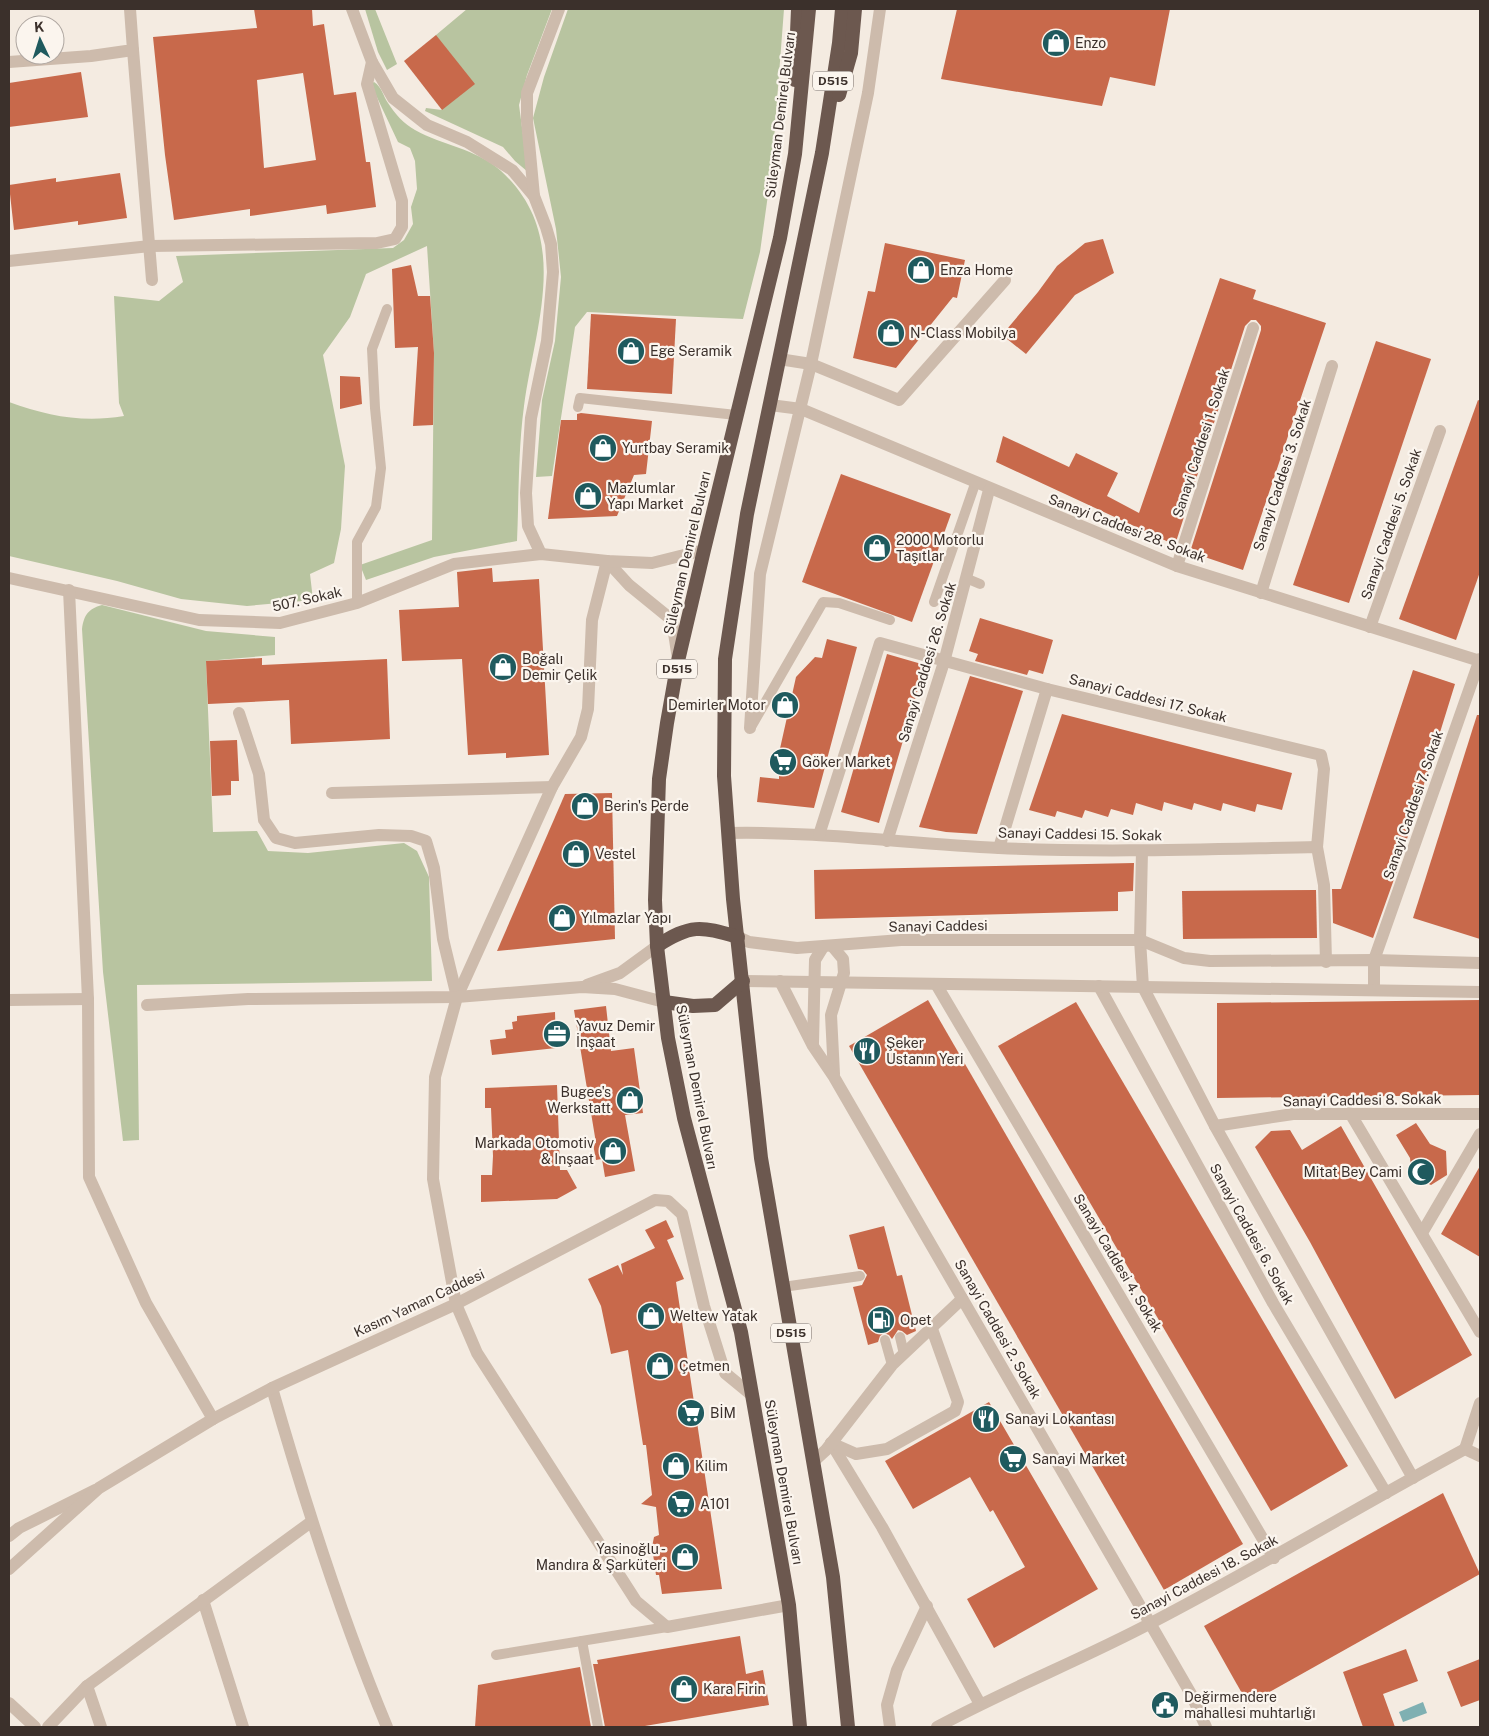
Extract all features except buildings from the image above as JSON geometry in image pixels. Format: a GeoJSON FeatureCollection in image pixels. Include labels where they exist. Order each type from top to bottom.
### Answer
{"type":"FeatureCollection","features":[{"type":"Feature","properties":{"kind":"highway"},"geometry":{"type":"LineString","coordinates":[[795,154],[794,46],[798,9]]}},
{"type":"Feature","properties":{"kind":"highway","name":"Süleyman Demirel Bulvarı"},"geometry":{"type":"LineString","coordinates":[[800,1727],[789,1605],[753,1396],[741,1332],[684,1118],[664,1002],[657,946],[655,900],[659,779],[678,661],[780,238],[795,154],[810,9]]}},
{"type":"Feature","properties":{"kind":"highway","name":"D515"},"geometry":{"type":"LineString","coordinates":[[842,9],[839,43],[822,154],[747,514],[725,659],[724,776],[746,1028],[761,1158],[833,1577],[848,1727]]}},
{"type":"Feature","properties":{"kind":"highway"},"geometry":{"type":"LineString","coordinates":[[822,154],[851,52],[855,9]]}},
{"type":"Feature","properties":{"kind":"highway"},"geometry":{"type":"LineString","coordinates":[[657,946],[674,935],[694,927],[738,937]]}},
{"type":"Feature","properties":{"kind":"highway"},"geometry":{"type":"LineString","coordinates":[[664,1002],[693,1006],[715,1005],[743,981]]}},
{"type":"Feature","properties":{"kind":"street"},"geometry":{"type":"LineString","coordinates":[[130,9],[152,280]]}},
{"type":"Feature","properties":{"kind":"street"},"geometry":{"type":"LineString","coordinates":[[352,9],[372,62],[393,98],[427,125],[467,142],[512,170],[534,196]]}},
{"type":"Feature","properties":{"kind":"street"},"geometry":{"type":"LineString","coordinates":[[541,554],[528,526],[526,493],[531,418],[547,341],[553,272],[551,244],[534,196],[527,121],[527,94],[559,9]]}},
{"type":"Feature","properties":{"kind":"street"},"geometry":{"type":"LineString","coordinates":[[750,728],[760,574],[811,364],[868,93],[880,9]]}},
{"type":"Feature","properties":{"kind":"street"},"geometry":{"type":"LineString","coordinates":[[9,62],[91,56],[133,50]]}},
{"type":"Feature","properties":{"kind":"street"},"geometry":{"type":"LineString","coordinates":[[9,261],[150,246],[377,243],[395,239],[402,227],[402,201],[367,84],[372,62]]}},
{"type":"Feature","properties":{"kind":"street"},"geometry":{"type":"LineString","coordinates":[[779,359],[811,364],[899,400],[1005,280]]}},
{"type":"Feature","properties":{"kind":"street","name":"Sanayi Caddesi 1. Sokak"},"geometry":{"type":"LineString","coordinates":[[1177,566],[1253,328]]}},
{"type":"Feature","properties":{"kind":"street","name":"Sanayi Caddesi 3. Sokak"},"geometry":{"type":"LineString","coordinates":[[1261,593],[1332,366]]}},
{"type":"Feature","properties":{"kind":"street","name":"Sanayi Caddesi 28. Sokak"},"geometry":{"type":"LineString","coordinates":[[770,405],[801,409],[989,490],[1177,566],[1370,628],[1480,660]]}},
{"type":"Feature","properties":{"kind":"street","name":"Sanayi Caddesi 5. Sokak"},"geometry":{"type":"LineString","coordinates":[[1370,628],[1440,431]]}},
{"type":"Feature","properties":{"kind":"street","name":"Sanayi Caddesi 26. Sokak"},"geometry":{"type":"LineString","coordinates":[[887,841],[944,662],[968,579],[989,490]]}},
{"type":"Feature","properties":{"kind":"street","name":"507. Sokak"},"geometry":{"type":"LineString","coordinates":[[9,578],[199,620],[280,623],[357,603],[454,564],[541,554],[607,562],[652,563],[704,550]]}},
{"type":"Feature","properties":{"kind":"street"},"geometry":{"type":"LineString","coordinates":[[607,562],[629,585],[672,620],[678,661]]}},
{"type":"Feature","properties":{"kind":"street"},"geometry":{"type":"LineString","coordinates":[[607,562],[592,620],[588,710],[581,737],[552,787],[457,997],[435,1078],[433,1179],[456,1304],[477,1353],[636,1601],[667,1627],[789,1605]]}},
{"type":"Feature","properties":{"kind":"street"},"geometry":{"type":"LineString","coordinates":[[69,590],[88,998],[89,1177],[146,1303],[213,1420]]}},
{"type":"Feature","properties":{"kind":"street","name":"Sanayi Caddesi 17. Sokak"},"geometry":{"type":"LineString","coordinates":[[819,835],[880,642],[944,662],[1047,689],[1321,755],[1324,769],[1317,847]]}},
{"type":"Feature","properties":{"kind":"street","name":"Sanayi Caddesi 7. Sokak"},"geometry":{"type":"LineString","coordinates":[[1374,960],[1480,660]]}},
{"type":"Feature","properties":{"kind":"street"},"geometry":{"type":"LineString","coordinates":[[999,848],[1047,689]]}},
{"type":"Feature","properties":{"kind":"street"},"geometry":{"type":"LineString","coordinates":[[239,713],[259,774],[264,820],[276,838],[295,843],[379,835],[411,836],[426,841],[434,868],[443,939],[457,997]]}},
{"type":"Feature","properties":{"kind":"street"},"geometry":{"type":"LineString","coordinates":[[332,793],[552,787]]}},
{"type":"Feature","properties":{"kind":"street","name":"Sanayi Caddesi 15. Sokak"},"geometry":{"type":"LineString","coordinates":[[728,833],[819,835],[999,848],[1142,851],[1317,847]]}},
{"type":"Feature","properties":{"kind":"street"},"geometry":{"type":"LineString","coordinates":[[1317,847],[1324,885],[1326,962]]}},
{"type":"Feature","properties":{"kind":"street"},"geometry":{"type":"LineString","coordinates":[[1142,851],[1140,940],[1143,987]]}},
{"type":"Feature","properties":{"kind":"street","name":"Sanayi Caddesi"},"geometry":{"type":"LineString","coordinates":[[738,937],[749,942],[798,948],[901,940],[1140,940],[1184,958],[1210,961],[1326,962],[1374,960],[1480,963]]}},
{"type":"Feature","properties":{"kind":"street"},"geometry":{"type":"LineString","coordinates":[[582,987],[620,972],[657,946]]}},
{"type":"Feature","properties":{"kind":"street"},"geometry":{"type":"LineString","coordinates":[[813,1046],[815,960],[828,947],[843,959],[844,973],[839,982]]}},
{"type":"Feature","properties":{"kind":"street"},"geometry":{"type":"LineString","coordinates":[[1374,960],[1374,990]]}},
{"type":"Feature","properties":{"kind":"street"},"geometry":{"type":"LineString","coordinates":[[743,981],[1480,992]]}},
{"type":"Feature","properties":{"kind":"street","name":"Sanayi Caddesi 2. Sokak"},"geometry":{"type":"LineString","coordinates":[[780,981],[813,1046],[834,1077],[1191,1694],[1206,1727]]}},
{"type":"Feature","properties":{"kind":"street","name":"Sanayi Caddesi 2. Sokak"},"geometry":{"type":"LineString","coordinates":[[834,1077],[831,1015],[839,982]]}},
{"type":"Feature","properties":{"kind":"street","name":"Sanayi Caddesi 4. Sokak"},"geometry":{"type":"LineString","coordinates":[[936,984],[1274,1558]]}},
{"type":"Feature","properties":{"kind":"street","name":"Sanayi Caddesi 6. Sokak"},"geometry":{"type":"LineString","coordinates":[[1099,986],[1273,1304],[1386,1493]]}},
{"type":"Feature","properties":{"kind":"street"},"geometry":{"type":"LineString","coordinates":[[147,1005],[248,1000],[457,997],[582,987],[615,989],[664,1002]]}},
{"type":"Feature","properties":{"kind":"street","name":"Sanayi Caddesi 6. Sokak"},"geometry":{"type":"LineString","coordinates":[[1143,987],[1215,1126],[1413,1478]]}},
{"type":"Feature","properties":{"kind":"street"},"geometry":{"type":"LineString","coordinates":[[9,1000],[88,998]]}},
{"type":"Feature","properties":{"kind":"street"},"geometry":{"type":"LineString","coordinates":[[1350,1113],[1480,1332]]}},
{"type":"Feature","properties":{"kind":"street","name":"Sanayi Caddesi 8. Sokak"},"geometry":{"type":"LineString","coordinates":[[1215,1126],[1293,1114],[1480,1114]]}},
{"type":"Feature","properties":{"kind":"street"},"geometry":{"type":"LineString","coordinates":[[1422,1233],[1480,1134]]}},
{"type":"Feature","properties":{"kind":"street","name":"Kasım Yaman Caddesi"},"geometry":{"type":"LineString","coordinates":[[9,1569],[99,1488],[213,1420],[272,1388],[456,1304],[655,1200],[668,1201],[682,1214],[704,1306],[726,1373],[753,1396]]}},
{"type":"Feature","properties":{"kind":"street"},"geometry":{"type":"LineString","coordinates":[[814,1461],[831,1443],[892,1365],[962,1300]]}},
{"type":"Feature","properties":{"kind":"street"},"geometry":{"type":"LineString","coordinates":[[831,1443],[856,1454],[887,1449],[955,1411],[958,1402],[932,1329]]}},
{"type":"Feature","properties":{"kind":"street"},"geometry":{"type":"LineString","coordinates":[[272,1388],[311,1522],[360,1663],[388,1727]]}},
{"type":"Feature","properties":{"kind":"street"},"geometry":{"type":"LineString","coordinates":[[1480,1402],[1466,1449],[1480,1456]]}},
{"type":"Feature","properties":{"kind":"street"},"geometry":{"type":"LineString","coordinates":[[831,1443],[882,1527],[980,1704]]}},
{"type":"Feature","properties":{"kind":"street","name":"Sanayi Caddesi 18. Sokak"},"geometry":{"type":"LineString","coordinates":[[937,1727],[980,1704],[1093,1653],[1150,1624],[1274,1558],[1466,1449]]}},
{"type":"Feature","properties":{"kind":"street"},"geometry":{"type":"LineString","coordinates":[[9,1536],[19,1528],[99,1488]]}},
{"type":"Feature","properties":{"kind":"street"},"geometry":{"type":"LineString","coordinates":[[48,1727],[87,1686],[311,1522]]}},
{"type":"Feature","properties":{"kind":"street"},"geometry":{"type":"LineString","coordinates":[[204,1600],[243,1727]]}},
{"type":"Feature","properties":{"kind":"street"},"geometry":{"type":"LineString","coordinates":[[890,1727],[887,1705],[897,1670],[927,1606]]}},
{"type":"Feature","properties":{"kind":"street"},"geometry":{"type":"LineString","coordinates":[[87,1686],[101,1727]]}},
{"type":"Feature","properties":{"kind":"street"},"geometry":{"type":"LineString","coordinates":[[9,1703],[35,1727]]}},
{"type":"Feature","properties":{"kind":"lane"},"geometry":{"type":"LineString","coordinates":[[357,603],[357,542],[376,507],[381,468],[374,408],[372,350],[387,309]]}},
{"type":"Feature","properties":{"kind":"lane"},"geometry":{"type":"LineString","coordinates":[[578,407],[580,398],[736,416]]}},
{"type":"Feature","properties":{"kind":"lane"},"geometry":{"type":"LineString","coordinates":[[934,602],[975,484]]}},
{"type":"Feature","properties":{"kind":"lane"},"geometry":{"type":"LineString","coordinates":[[968,579],[980,584]]}},
{"type":"Feature","properties":{"kind":"lane"},"geometry":{"type":"LineString","coordinates":[[750,728],[823,602],[838,603],[890,620]]}},
{"type":"Feature","properties":{"kind":"lane"},"geometry":{"type":"LineString","coordinates":[[783,1287],[857,1280]]}},
{"type":"Feature","properties":{"kind":"lane"},"geometry":{"type":"LineString","coordinates":[[900,1337],[904,1354]]}},
{"type":"Feature","properties":{"kind":"lane"},"geometry":{"type":"LineString","coordinates":[[885,1340],[892,1365]]}},
{"type":"Feature","properties":{"kind":"lane"},"geometry":{"type":"LineString","coordinates":[[496,1655],[667,1627]]}},
{"type":"Feature","properties":{"kind":"lane"},"geometry":{"type":"LineString","coordinates":[[582,1641],[598,1727]]}},
{"type":"Feature","properties":{"kind":"green space"},"geometry":{"type":"Polygon","coordinates":[[[365,9],[375,9],[397,64],[387,70],[378,52],[365,9]]]}},
{"type":"Feature","properties":{"kind":"green space"},"geometry":{"type":"Polygon","coordinates":[[[467,9],[552,9],[527,75],[519,105],[528,172],[503,147],[425,111],[426,108],[442,110],[436,35],[467,9]]]}},
{"type":"Feature","properties":{"kind":"green space"},"geometry":{"type":"Polygon","coordinates":[[[568,9],[784,9],[772,166],[760,252],[743,319],[587,312],[575,327],[552,476],[536,477],[542,400],[555,341],[561,277],[556,229],[533,118],[544,77],[568,9]]]}},
{"type":"Feature","properties":{"kind":"green space"},"geometry":{"type":"Polygon","coordinates":[[[374,82],[381,89],[394,111],[411,128],[470,152],[500,170],[522,196],[536,223],[543,252],[544,282],[522,423],[517,541],[434,557],[366,580],[360,565],[432,540],[434,353],[427,246],[366,274],[350,317],[323,355],[345,466],[341,529],[334,563],[310,574],[313,600],[247,606],[181,599],[117,581],[9,556],[9,402],[65,417],[94,419],[124,416],[119,403],[114,296],[159,301],[183,282],[176,256],[393,248],[404,240],[413,224],[411,207],[417,189],[415,161],[410,148],[398,142],[371,84],[374,82]]]}},
{"type":"Feature","properties":{"kind":"green space"},"geometry":{"type":"Polygon","coordinates":[[[102,605],[206,631],[275,637],[275,655],[206,661],[213,832],[257,831],[268,851],[308,853],[404,843],[417,851],[429,877],[432,981],[137,985],[139,1140],[123,1141],[103,972],[82,629],[88,613],[93,608],[102,605]]]}},
{"type":"Feature","properties":{"kind":"water"},"geometry":{"type":"Polygon","coordinates":[[[1423,1702],[1427,1713],[1403,1722],[1399,1712],[1423,1702]]]}},
{"type":"Feature","properties":{"kind":"place","name":"Enzo"},"geometry":{"type":"Point","coordinates":[1056,43]}},
{"type":"Feature","properties":{"kind":"place","name":"Enza Home"},"geometry":{"type":"Point","coordinates":[921,270]}},
{"type":"Feature","properties":{"kind":"place","name":"N-Class Mobilya"},"geometry":{"type":"Point","coordinates":[891,333]}},
{"type":"Feature","properties":{"kind":"place","name":"Ege Seramik"},"geometry":{"type":"Point","coordinates":[631,351]}},
{"type":"Feature","properties":{"kind":"place","name":"Yurtbay Seramik"},"geometry":{"type":"Point","coordinates":[603,448]}},
{"type":"Feature","properties":{"kind":"place","name":"Mazlumlar Yapı Market"},"geometry":{"type":"Point","coordinates":[588,496]}},
{"type":"Feature","properties":{"kind":"place","name":"2000 Motorlu Taşıtlar"},"geometry":{"type":"Point","coordinates":[877,548]}},
{"type":"Feature","properties":{"kind":"place","name":"Boğalı Demir Çelik"},"geometry":{"type":"Point","coordinates":[503,667]}},
{"type":"Feature","properties":{"kind":"place","name":"Demirler Motor"},"geometry":{"type":"Point","coordinates":[785,705]}},
{"type":"Feature","properties":{"kind":"place","name":"Göker Market"},"geometry":{"type":"Point","coordinates":[783,762]}},
{"type":"Feature","properties":{"kind":"place","name":"Berin's Perde"},"geometry":{"type":"Point","coordinates":[585,806]}},
{"type":"Feature","properties":{"kind":"place","name":"Vestel"},"geometry":{"type":"Point","coordinates":[576,854]}},
{"type":"Feature","properties":{"kind":"place","name":"Yılmazlar Yapı"},"geometry":{"type":"Point","coordinates":[562,918]}},
{"type":"Feature","properties":{"kind":"place","name":"Yavuz Demir İnşaat"},"geometry":{"type":"Point","coordinates":[557,1034]}},
{"type":"Feature","properties":{"kind":"place","name":"Şeker Ustanın Yeri"},"geometry":{"type":"Point","coordinates":[867,1051]}},
{"type":"Feature","properties":{"kind":"place","name":"Bugee's Werkstatt"},"geometry":{"type":"Point","coordinates":[630,1100]}},
{"type":"Feature","properties":{"kind":"place","name":"Markada Otomotiv & Inşaat"},"geometry":{"type":"Point","coordinates":[613,1151]}},
{"type":"Feature","properties":{"kind":"place","name":"Mitat Bey Cami"},"geometry":{"type":"Point","coordinates":[1421,1172]}},
{"type":"Feature","properties":{"kind":"place","name":"Weltew Yatak"},"geometry":{"type":"Point","coordinates":[651,1316]}},
{"type":"Feature","properties":{"kind":"place","name":"Opet"},"geometry":{"type":"Point","coordinates":[881,1320]}},
{"type":"Feature","properties":{"kind":"place","name":"Çetmen"},"geometry":{"type":"Point","coordinates":[660,1366]}},
{"type":"Feature","properties":{"kind":"place","name":"BİM"},"geometry":{"type":"Point","coordinates":[691,1413]}},
{"type":"Feature","properties":{"kind":"place","name":"Sanayi Lokantası"},"geometry":{"type":"Point","coordinates":[986,1419]}},
{"type":"Feature","properties":{"kind":"place","name":"Sanayi Market"},"geometry":{"type":"Point","coordinates":[1013,1459]}},
{"type":"Feature","properties":{"kind":"place","name":"Kilim"},"geometry":{"type":"Point","coordinates":[676,1466]}},
{"type":"Feature","properties":{"kind":"place","name":"A101"},"geometry":{"type":"Point","coordinates":[681,1504]}},
{"type":"Feature","properties":{"kind":"place","name":"Yasinoğlu - Mandıra & Şarküteri"},"geometry":{"type":"Point","coordinates":[685,1557]}},
{"type":"Feature","properties":{"kind":"place","name":"Kara Firin"},"geometry":{"type":"Point","coordinates":[684,1689]}},
{"type":"Feature","properties":{"kind":"place","name":"Değirmendere mahallesi muhtarlığı"},"geometry":{"type":"Point","coordinates":[1165,1705]}}]}
